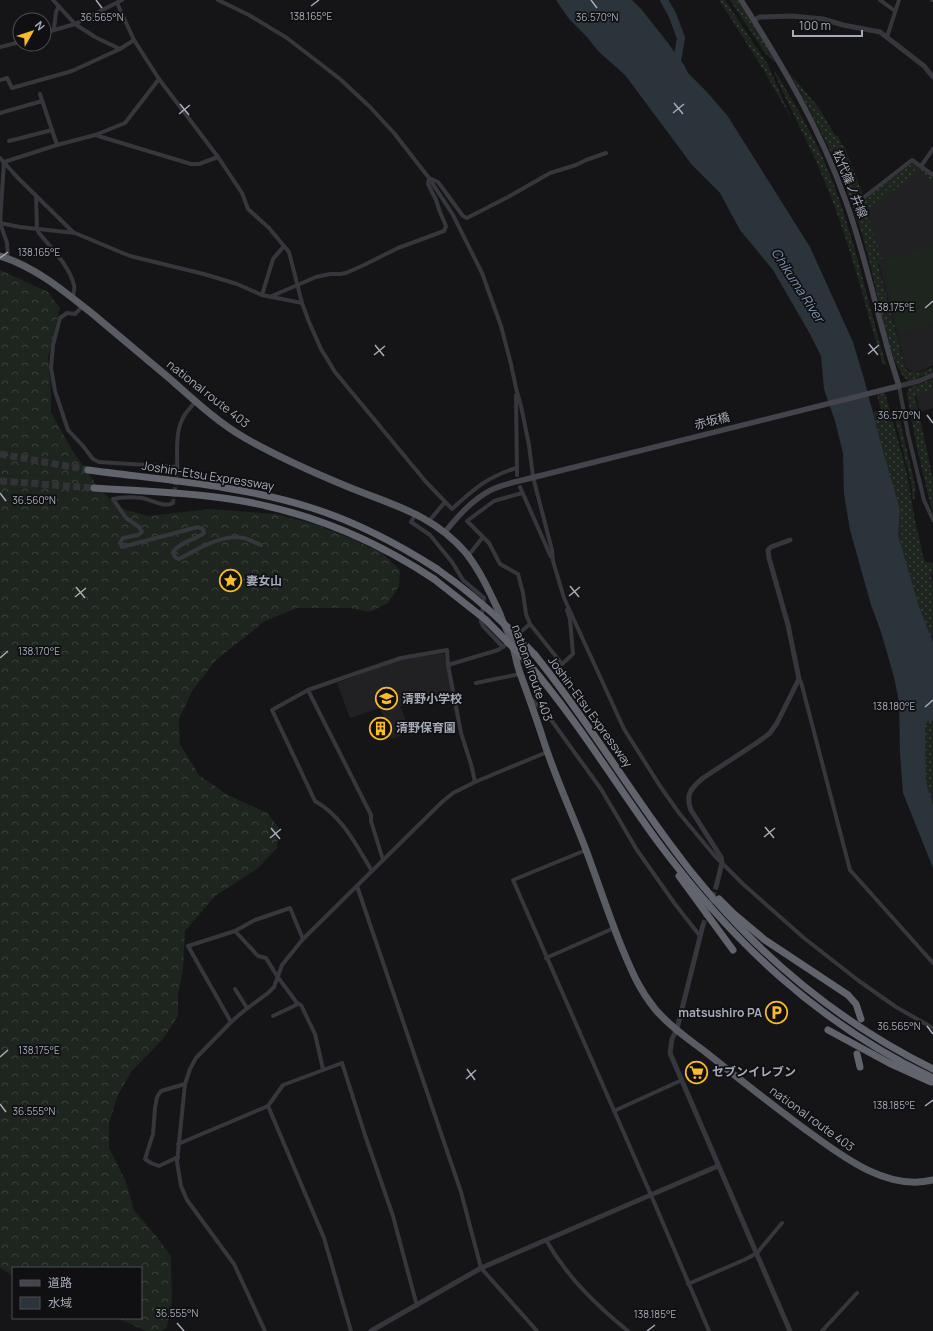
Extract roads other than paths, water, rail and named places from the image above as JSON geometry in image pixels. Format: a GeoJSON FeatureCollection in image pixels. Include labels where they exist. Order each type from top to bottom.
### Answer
{"type":"FeatureCollection","features":[{"type":"Feature","properties":{"kind":"highway","name":"national route 403"},"geometry":{"type":"LineString","coordinates":[[0,256],[48,279],[83,306],[225,425],[241,435],[294,464],[350,488],[401,506],[429,521],[444,532],[468,556],[484,579],[511,641],[520,674],[530,698],[547,752],[586,850],[614,928],[638,985],[658,1012],[760,1095],[844,1157],[870,1171],[903,1183],[928,1182],[933,1180]]}},
{"type":"Feature","properties":{"kind":"highway","name":"Joshin-Etsu Expressway"},"geometry":{"type":"LineString","coordinates":[[88,470],[220,487],[287,500],[356,524],[399,546],[437,569],[472,594],[488,608],[535,655],[583,717],[668,841],[699,882],[734,922],[790,976],[850,1020],[891,1046],[933,1069]]}},
{"type":"Feature","properties":{"kind":"highway","name":"Joshin-Etsu Expressway"},"geometry":{"type":"LineString","coordinates":[[94,488],[215,497],[261,504],[330,525],[375,544],[408,562],[434,579],[469,605],[486,620],[529,664],[574,720],[658,842],[697,892],[728,928],[765,965],[806,999],[846,1028],[886,1053],[933,1078]]}},
{"type":"Feature","properties":{"kind":"highway"},"geometry":{"type":"LineString","coordinates":[[626,796],[660,850],[733,950]]}},
{"type":"Feature","properties":{"kind":"highway"},"geometry":{"type":"LineString","coordinates":[[668,841],[714,894],[744,924],[780,951],[848,995],[856,1004],[860,1014],[860,1019]]}},
{"type":"Feature","properties":{"kind":"highway"},"geometry":{"type":"LineString","coordinates":[[828,1030],[889,1063],[933,1083]]}},
{"type":"Feature","properties":{"kind":"highway"},"geometry":{"type":"LineString","coordinates":[[857,1054],[860,1067]]}},
{"type":"Feature","properties":{"kind":"main road","name":"松代篠ノ井線"},"geometry":{"type":"LineString","coordinates":[[741,0],[772,48],[786,73],[818,135],[840,184],[856,229],[899,386]]}},
{"type":"Feature","properties":{"kind":"main road","name":"赤坂橋"},"geometry":{"type":"LineString","coordinates":[[536,476],[899,386]]}},
{"type":"Feature","properties":{"kind":"main road"},"geometry":{"type":"LineString","coordinates":[[444,532],[459,515],[477,499],[492,490],[536,476]]}},
{"type":"Feature","properties":{"kind":"street"},"geometry":{"type":"LineString","coordinates":[[53,0],[75,24],[95,37],[120,49]]}},
{"type":"Feature","properties":{"kind":"street"},"geometry":{"type":"LineString","coordinates":[[59,6],[56,12],[54,29],[75,24],[122,0]]}},
{"type":"Feature","properties":{"kind":"street"},"geometry":{"type":"LineString","coordinates":[[218,0],[249,15],[287,38],[340,79],[370,107],[394,133],[429,178],[453,215],[482,273],[501,326],[512,364],[552,550],[553,561]]}},
{"type":"Feature","properties":{"kind":"street"},"geometry":{"type":"LineString","coordinates":[[880,0],[895,11]]}},
{"type":"Feature","properties":{"kind":"street"},"geometry":{"type":"LineString","coordinates":[[887,36],[899,0]]}},
{"type":"Feature","properties":{"kind":"street"},"geometry":{"type":"LineString","coordinates":[[117,3],[134,40],[159,79],[218,157],[242,193],[248,209],[269,228],[288,252],[302,303],[321,349],[335,372],[353,396],[426,482],[452,509],[475,488],[490,478],[516,468]]}},
{"type":"Feature","properties":{"kind":"street"},"geometry":{"type":"LineString","coordinates":[[754,20],[760,17],[772,16],[823,19],[843,25],[880,32],[924,66],[933,77]]}},
{"type":"Feature","properties":{"kind":"street"},"geometry":{"type":"LineString","coordinates":[[0,80],[7,78],[12,88],[72,71],[120,49],[134,40]]}},
{"type":"Feature","properties":{"kind":"street"},"geometry":{"type":"LineString","coordinates":[[0,47],[12,44]]}},
{"type":"Feature","properties":{"kind":"street"},"geometry":{"type":"LineString","coordinates":[[4,162],[57,145],[95,135],[125,123],[159,79]]}},
{"type":"Feature","properties":{"kind":"street"},"geometry":{"type":"LineString","coordinates":[[40,94],[57,145]]}},
{"type":"Feature","properties":{"kind":"street"},"geometry":{"type":"LineString","coordinates":[[0,113],[42,101]]}},
{"type":"Feature","properties":{"kind":"street"},"geometry":{"type":"LineString","coordinates":[[9,141],[52,130]]}},
{"type":"Feature","properties":{"kind":"street"},"geometry":{"type":"LineString","coordinates":[[95,135],[191,164],[199,164],[218,157]]}},
{"type":"Feature","properties":{"kind":"street"},"geometry":{"type":"LineString","coordinates":[[921,166],[933,149]]}},
{"type":"Feature","properties":{"kind":"street"},"geometry":{"type":"LineString","coordinates":[[429,178],[438,182],[463,216],[467,218],[550,173],[576,165],[606,153]]}},
{"type":"Feature","properties":{"kind":"street"},"geometry":{"type":"LineString","coordinates":[[0,158],[17,177],[75,233]]}},
{"type":"Feature","properties":{"kind":"street"},"geometry":{"type":"LineString","coordinates":[[863,198],[912,160],[933,175]]}},
{"type":"Feature","properties":{"kind":"street"},"geometry":{"type":"LineString","coordinates":[[4,162],[0,223],[7,243],[8,259]]}},
{"type":"Feature","properties":{"kind":"street"},"geometry":{"type":"LineString","coordinates":[[272,296],[316,277],[346,273],[364,266],[398,248],[444,231],[446,226],[428,184],[429,178]]}},
{"type":"Feature","properties":{"kind":"street"},"geometry":{"type":"LineString","coordinates":[[36,196],[37,229],[59,257],[70,276],[74,287],[73,298]]}},
{"type":"Feature","properties":{"kind":"street"},"geometry":{"type":"LineString","coordinates":[[0,223],[75,233],[130,256],[217,278],[262,295],[302,303]]}},
{"type":"Feature","properties":{"kind":"street"},"geometry":{"type":"LineString","coordinates":[[262,295],[273,259],[284,246]]}},
{"type":"Feature","properties":{"kind":"street"},"geometry":{"type":"LineString","coordinates":[[83,306],[75,314],[66,313],[60,318],[53,345],[51,368],[55,391],[68,430],[83,446],[92,459],[99,462],[178,467]]}},
{"type":"Feature","properties":{"kind":"street"},"geometry":{"type":"LineString","coordinates":[[933,375],[919,381],[899,386],[908,434],[924,500],[933,520]]}},
{"type":"Feature","properties":{"kind":"street"},"geometry":{"type":"LineString","coordinates":[[516,388],[517,475]]}},
{"type":"Feature","properties":{"kind":"street"},"geometry":{"type":"LineString","coordinates":[[177,473],[180,424],[184,416],[196,401]]}},
{"type":"Feature","properties":{"kind":"street"},"geometry":{"type":"LineString","coordinates":[[520,487],[553,561],[570,619],[573,654],[562,664],[530,624],[526,614],[518,574],[500,564],[489,543],[467,521],[494,501],[522,493]]}},
{"type":"Feature","properties":{"kind":"street"},"geometry":{"type":"LineString","coordinates":[[173,503],[167,505],[142,498],[113,499],[126,518],[139,527],[142,532],[138,535],[123,538],[120,543],[122,547],[198,527],[203,529],[204,533],[200,537],[176,548],[173,552],[175,557],[179,558],[222,539],[244,538],[262,544]]}},
{"type":"Feature","properties":{"kind":"street"},"geometry":{"type":"LineString","coordinates":[[429,521],[445,502]]}},
{"type":"Feature","properties":{"kind":"street"},"geometry":{"type":"LineString","coordinates":[[416,514],[411,522],[430,535],[452,562],[463,580],[484,598],[481,622],[503,647]]}},
{"type":"Feature","properties":{"kind":"street"},"geometry":{"type":"LineString","coordinates":[[468,556],[483,537]]}},
{"type":"Feature","properties":{"kind":"street"},"geometry":{"type":"LineString","coordinates":[[790,540],[771,547],[768,550],[769,558],[788,625],[799,679],[850,870],[933,964]]}},
{"type":"Feature","properties":{"kind":"street"},"geometry":{"type":"LineString","coordinates":[[564,598],[624,729],[640,757],[679,813],[707,848],[767,906],[838,965],[896,1007],[933,1028]]}},
{"type":"Feature","properties":{"kind":"street"},"geometry":{"type":"LineString","coordinates":[[448,665],[498,650],[511,641],[530,624]]}},
{"type":"Feature","properties":{"kind":"street"},"geometry":{"type":"LineString","coordinates":[[372,871],[353,839],[338,819],[327,808],[315,801],[272,710],[308,690],[401,658],[447,650],[448,665],[461,733],[471,764],[474,782]]}},
{"type":"Feature","properties":{"kind":"street"},"geometry":{"type":"LineString","coordinates":[[476,683],[520,674]]}},
{"type":"Feature","properties":{"kind":"street"},"geometry":{"type":"LineString","coordinates":[[716,887],[722,863],[721,857],[691,810],[687,802],[688,795],[695,784],[758,742],[770,732],[777,723],[799,679]]}},
{"type":"Feature","properties":{"kind":"street"},"geometry":{"type":"LineString","coordinates":[[308,690],[371,815],[371,821],[383,860]]}},
{"type":"Feature","properties":{"kind":"street"},"geometry":{"type":"LineString","coordinates":[[530,698],[548,717],[602,789],[637,850],[674,904],[700,936]]}},
{"type":"Feature","properties":{"kind":"street"},"geometry":{"type":"LineString","coordinates":[[265,1331],[234,1264],[187,1200],[180,1186],[178,1144],[185,1084],[190,1070],[196,1058],[231,1022],[274,987],[282,964],[303,939],[442,802],[453,793],[474,782],[547,752]]}},
{"type":"Feature","properties":{"kind":"street"},"geometry":{"type":"LineString","coordinates":[[586,850],[513,880],[709,1331]]}},
{"type":"Feature","properties":{"kind":"street"},"geometry":{"type":"LineString","coordinates":[[357,886],[461,1192],[480,1268],[537,1331]]}},
{"type":"Feature","properties":{"kind":"street"},"geometry":{"type":"LineString","coordinates":[[231,1022],[188,946],[235,931],[255,920],[290,908],[303,939]]}},
{"type":"Feature","properties":{"kind":"street"},"geometry":{"type":"LineString","coordinates":[[703,925],[677,1029],[672,1039],[670,1053],[790,1331]]}},
{"type":"Feature","properties":{"kind":"street"},"geometry":{"type":"LineString","coordinates":[[546,958],[614,928]]}},
{"type":"Feature","properties":{"kind":"street"},"geometry":{"type":"LineString","coordinates":[[235,931],[258,956],[266,958],[277,976],[300,1005],[315,1034],[323,1070]]}},
{"type":"Feature","properties":{"kind":"street"},"geometry":{"type":"LineString","coordinates":[[235,988],[247,1008]]}},
{"type":"Feature","properties":{"kind":"street"},"geometry":{"type":"LineString","coordinates":[[273,1016],[296,1006],[297,1003]]}},
{"type":"Feature","properties":{"kind":"street"},"geometry":{"type":"LineString","coordinates":[[178,1144],[268,1106],[283,1085],[342,1063],[393,1216],[417,1306]]}},
{"type":"Feature","properties":{"kind":"street"},"geometry":{"type":"LineString","coordinates":[[614,1111],[682,1080]]}},
{"type":"Feature","properties":{"kind":"street"},"geometry":{"type":"LineString","coordinates":[[178,1156],[158,1166],[145,1159],[153,1134],[157,1096],[161,1091],[185,1084]]}},
{"type":"Feature","properties":{"kind":"street"},"geometry":{"type":"LineString","coordinates":[[268,1106],[324,1238],[350,1331]]}},
{"type":"Feature","properties":{"kind":"street"},"geometry":{"type":"LineString","coordinates":[[371,1331],[417,1306],[480,1268],[718,1166]]}},
{"type":"Feature","properties":{"kind":"street"},"geometry":{"type":"LineString","coordinates":[[688,1284],[744,1260],[756,1253],[782,1223]]}},
{"type":"Feature","properties":{"kind":"street"},"geometry":{"type":"LineString","coordinates":[[546,1240],[554,1254],[579,1286],[628,1331]]}},
{"type":"Feature","properties":{"kind":"street"},"geometry":{"type":"LineString","coordinates":[[822,1331],[857,1294]]}},
{"type":"Feature","properties":{"kind":"water","name":"Chikuma River"},"geometry":{"type":"Polygon","coordinates":[[[556,0],[632,0],[642,10],[668,43],[688,73],[727,115],[810,247],[853,342],[900,509],[898,535],[919,606],[933,642],[933,721],[928,721],[925,726],[926,782],[933,805],[933,868],[903,793],[900,754],[899,702],[894,677],[881,632],[871,605],[850,530],[844,494],[843,453],[835,421],[824,389],[821,356],[773,270],[740,230],[720,193],[692,165],[625,75],[598,51],[587,37],[569,19],[556,0]]]}},
{"type":"Feature","properties":{"kind":"waterway"},"geometry":{"type":"LineString","coordinates":[[664,0],[672,14],[681,38],[676,67]]}},
{"type":"Feature","properties":{"kind":"waterway"},"geometry":{"type":"LineString","coordinates":[[873,422],[887,419]]}},
{"type":"Feature","properties":{"kind":"tunnel"},"geometry":{"type":"LineString","coordinates":[[0,454],[88,470]]}},
{"type":"Feature","properties":{"kind":"tunnel"},"geometry":{"type":"LineString","coordinates":[[173,503],[177,473]]}},
{"type":"Feature","properties":{"kind":"tunnel"},"geometry":{"type":"LineString","coordinates":[[0,481],[94,488]]}},
{"type":"Feature","properties":{"kind":"tunnel"},"geometry":{"type":"LineString","coordinates":[[703,925],[716,887]]}},
{"type":"Feature","properties":{"kind":"place","name":"妻女山"},"geometry":{"type":"Point","coordinates":[230,581]}},
{"type":"Feature","properties":{"kind":"place","name":"清野小学校"},"geometry":{"type":"Point","coordinates":[387,699]}},
{"type":"Feature","properties":{"kind":"place","name":"清野保育園"},"geometry":{"type":"Point","coordinates":[381,728]}},
{"type":"Feature","properties":{"kind":"place","name":"matsushiro PA"},"geometry":{"type":"Point","coordinates":[777,1013]}},
{"type":"Feature","properties":{"kind":"place","name":"セブンイレブン"},"geometry":{"type":"Point","coordinates":[696,1072]}}]}
